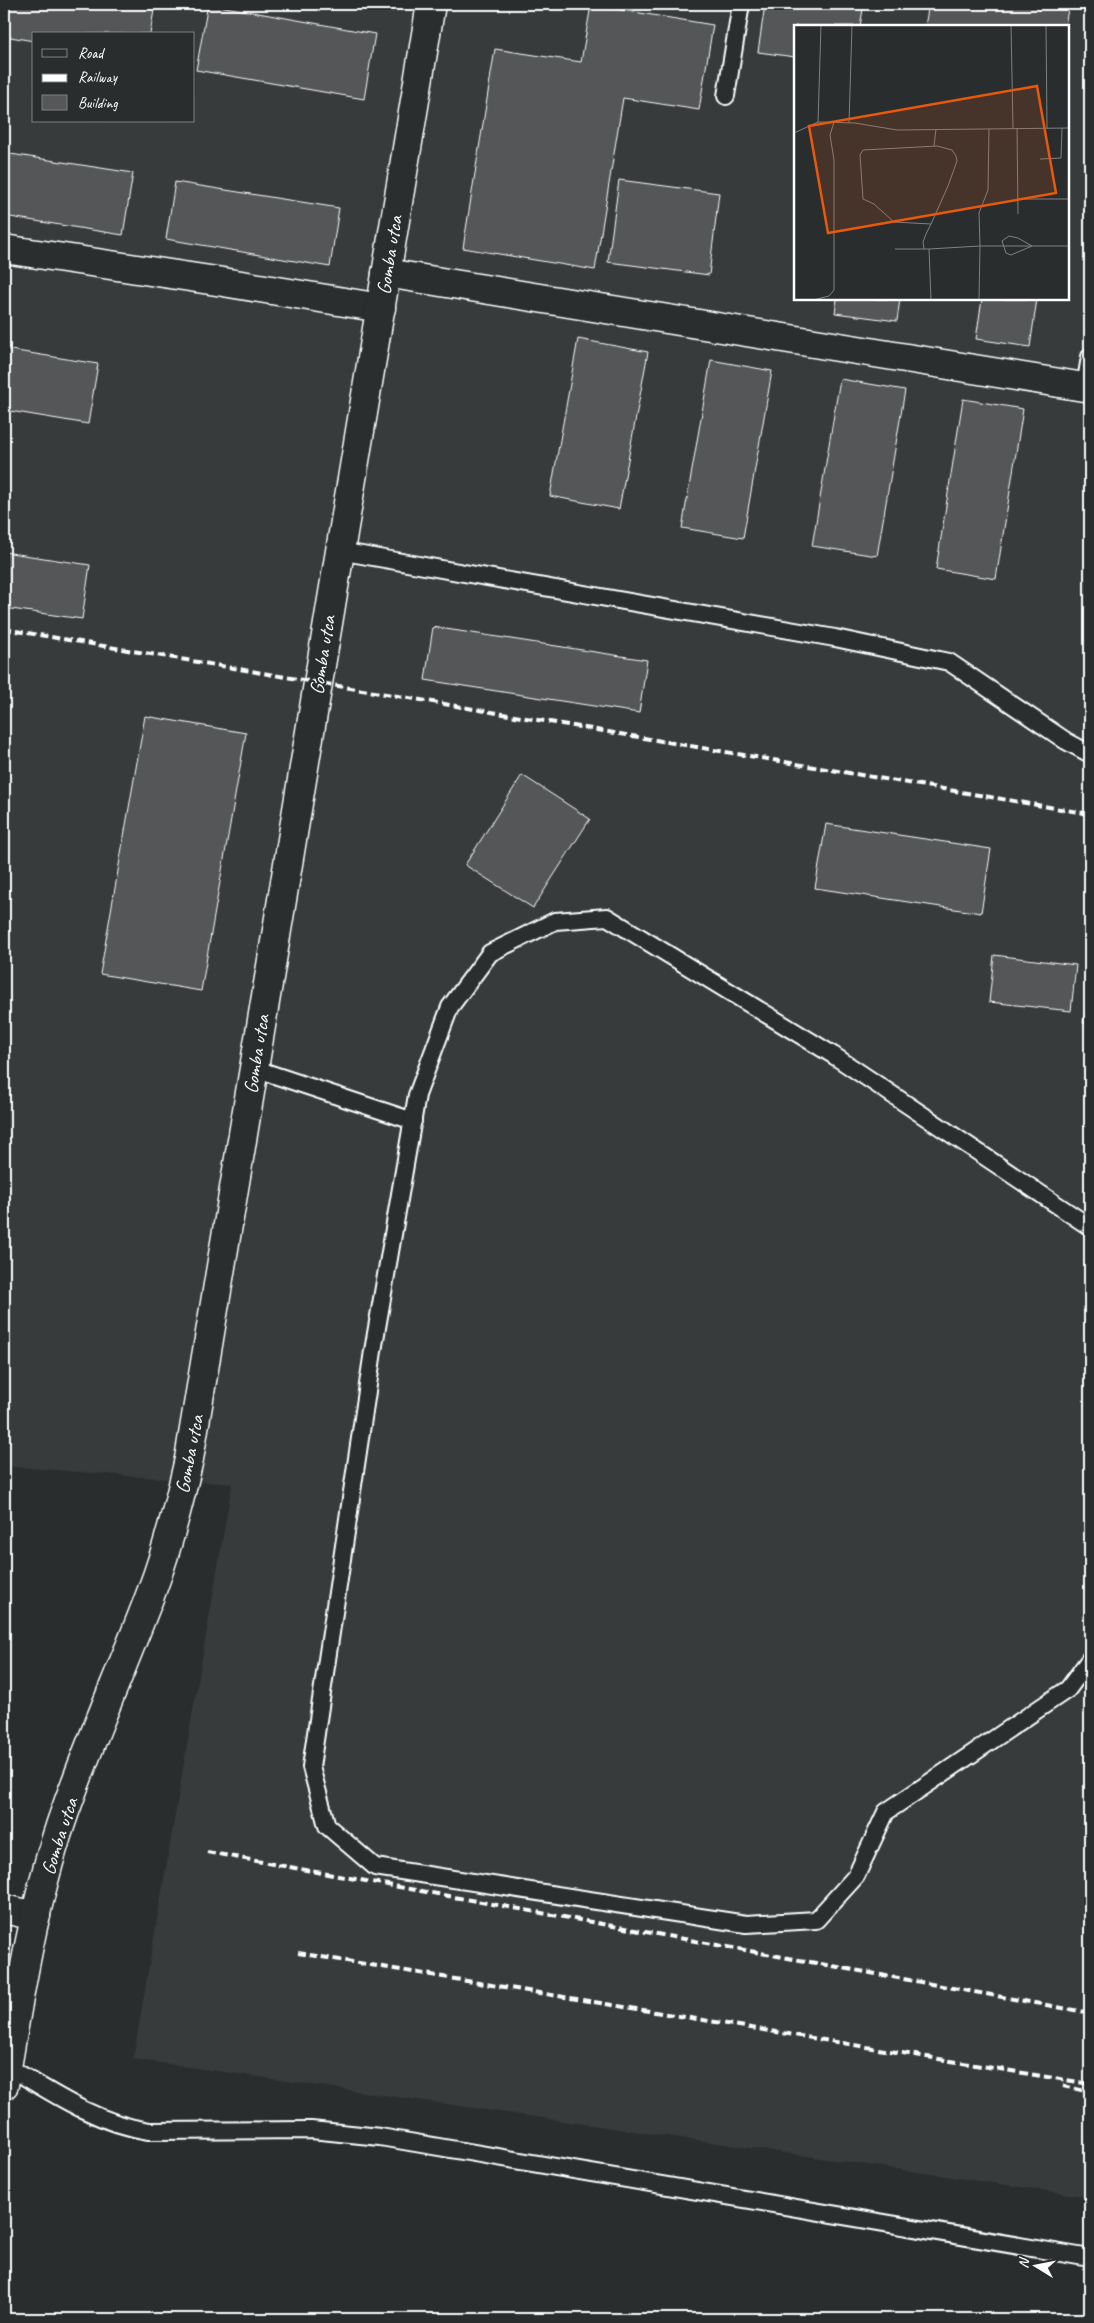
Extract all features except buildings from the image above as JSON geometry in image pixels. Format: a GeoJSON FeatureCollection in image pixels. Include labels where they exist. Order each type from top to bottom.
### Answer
{"type":"FeatureCollection","features":[{"type":"Feature","properties":{"kind":"street","name":"Gomba utca"},"geometry":{"type":"LineString","coordinates":[[5,2075],[36,1916],[62,1822],[153,1588],[175,1517],[189,1459],[431,4]]}},
{"type":"Feature","properties":{"kind":"street"},"geometry":{"type":"LineString","coordinates":[[4,249],[381,308]]}},
{"type":"Feature","properties":{"kind":"street"},"geometry":{"type":"LineString","coordinates":[[386,273],[1088,388]]}},
{"type":"Feature","properties":{"kind":"street"},"geometry":{"type":"LineString","coordinates":[[4,1909],[36,1916]]}},
{"type":"Feature","properties":{"kind":"lane"},"geometry":{"type":"LineString","coordinates":[[726,96],[740,4]]}},
{"type":"Feature","properties":{"kind":"lane"},"geometry":{"type":"LineString","coordinates":[[1088,388],[1090,357]]}},
{"type":"Feature","properties":{"kind":"lane"},"geometry":{"type":"LineString","coordinates":[[340,551],[835,638],[949,662],[1066,741],[1090,754]]}},
{"type":"Feature","properties":{"kind":"lane"},"geometry":{"type":"LineString","coordinates":[[1090,1227],[833,1056],[606,917],[555,921],[490,953],[450,1007],[418,1095],[373,1351],[311,1767],[327,1826],[375,1867],[746,1924],[816,1920],[856,1876],[886,1812],[1068,1689],[1090,1659]]}},
{"type":"Feature","properties":{"kind":"lane"},"geometry":{"type":"LineString","coordinates":[[253,1068],[413,1121]]}},
{"type":"Feature","properties":{"kind":"lane"},"geometry":{"type":"LineString","coordinates":[[5,2075],[60,2098],[102,2119],[125,2127],[150,2131],[311,2130],[380,2137],[1090,2258]]}},
{"type":"Feature","properties":{"kind":"shaded area"},"geometry":{"type":"Polygon","coordinates":[[[4,4],[1090,4],[1090,2197],[133,2059],[232,1484],[4,1466],[4,4]]]}},
{"type":"Feature","properties":{"kind":"railway"},"geometry":{"type":"LineString","coordinates":[[4,629],[1090,814]]}},
{"type":"Feature","properties":{"kind":"railway"},"geometry":{"type":"LineString","coordinates":[[207,1852],[1090,2013]]}},
{"type":"Feature","properties":{"kind":"railway"},"geometry":{"type":"LineString","coordinates":[[298,1953],[1090,2084]]}},
{"type":"Feature","properties":{"kind":"railway"},"geometry":{"type":"LineString","coordinates":[[1063,2086],[1090,2092]]}}]}
